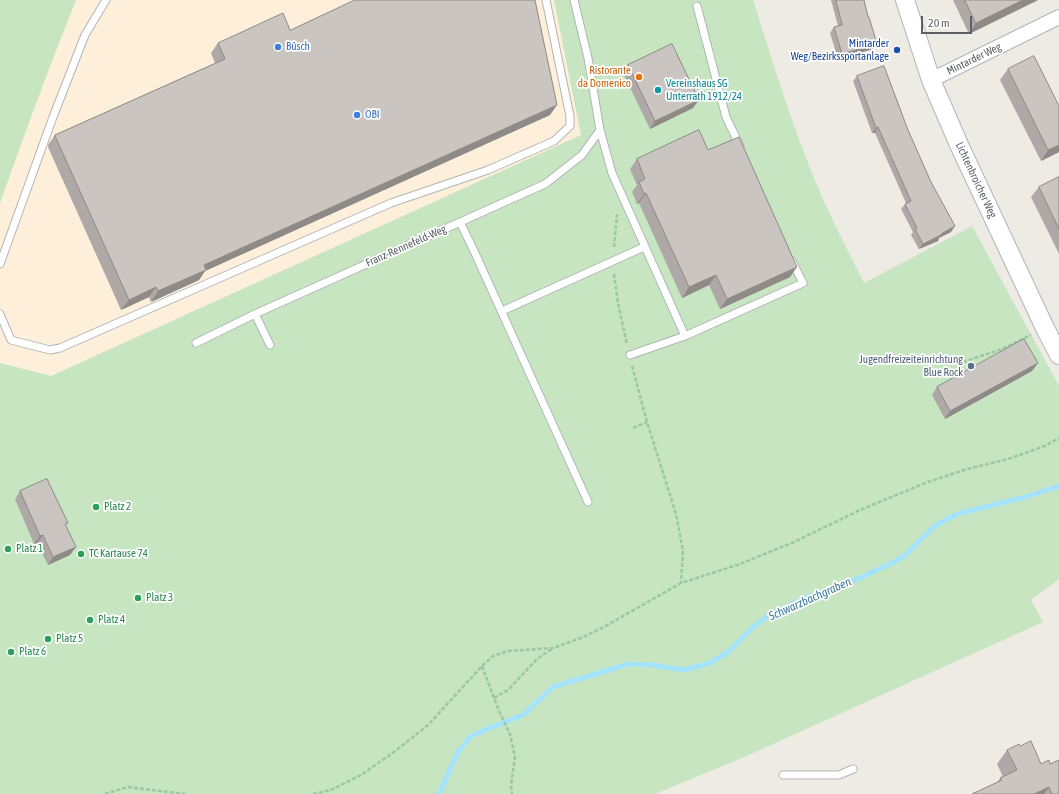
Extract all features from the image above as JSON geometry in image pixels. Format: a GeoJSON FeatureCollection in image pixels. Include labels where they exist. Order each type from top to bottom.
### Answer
{"type":"FeatureCollection","features":[{"type":"Feature","properties":{"kind":"street","name":"Lichtenbroicher Weg"},"geometry":{"type":"LineString","coordinates":[[905,0],[931,80],[1045,328],[1059,354]]}},
{"type":"Feature","properties":{"kind":"street","name":"Mintarder Weg"},"geometry":{"type":"LineString","coordinates":[[931,80],[1059,17]]}},
{"type":"Feature","properties":{"kind":"lane"},"geometry":{"type":"LineString","coordinates":[[0,264],[53,117],[85,35],[106,0]]}},
{"type":"Feature","properties":{"kind":"lane"},"geometry":{"type":"LineString","coordinates":[[0,314],[11,340],[50,350],[60,348],[391,203],[488,170],[554,141],[570,126],[570,116],[546,0]]}},
{"type":"Feature","properties":{"kind":"lane"},"geometry":{"type":"LineString","coordinates":[[574,0],[588,58],[600,130],[612,174],[685,336]]}},
{"type":"Feature","properties":{"kind":"lane"},"geometry":{"type":"LineString","coordinates":[[697,6],[726,117],[743,153]]}},
{"type":"Feature","properties":{"kind":"lane","name":"Franz-Rennefeld-Weg"},"geometry":{"type":"LineString","coordinates":[[196,343],[255,314],[545,184],[582,155],[600,130]]}},
{"type":"Feature","properties":{"kind":"lane"},"geometry":{"type":"LineString","coordinates":[[460,222],[588,502]]}},
{"type":"Feature","properties":{"kind":"lane"},"geometry":{"type":"LineString","coordinates":[[502,311],[644,247]]}},
{"type":"Feature","properties":{"kind":"lane"},"geometry":{"type":"LineString","coordinates":[[630,356],[685,336],[803,283],[789,254]]}},
{"type":"Feature","properties":{"kind":"lane"},"geometry":{"type":"LineString","coordinates":[[255,314],[270,345]]}},
{"type":"Feature","properties":{"kind":"lane"},"geometry":{"type":"LineString","coordinates":[[783,775],[839,775],[853,769]]}},
{"type":"Feature","properties":{"kind":"path"},"geometry":{"type":"LineString","coordinates":[[963,362],[1002,349],[1045,328]]}},
{"type":"Feature","properties":{"kind":"path"},"geometry":{"type":"LineString","coordinates":[[630,356],[647,422],[676,514],[683,551],[681,583]]}},
{"type":"Feature","properties":{"kind":"path"},"geometry":{"type":"LineString","coordinates":[[633,428],[647,422]]}},
{"type":"Feature","properties":{"kind":"path"},"geometry":{"type":"LineString","coordinates":[[312,794],[331,790],[361,775],[394,752],[428,725],[482,666],[494,656],[508,651],[553,648],[581,638],[604,627],[681,583],[737,565],[792,543],[860,510],[928,482],[1045,446],[1059,438]]}},
{"type":"Feature","properties":{"kind":"path"},"geometry":{"type":"LineString","coordinates":[[494,698],[508,690],[538,659],[553,648]]}},
{"type":"Feature","properties":{"kind":"path"},"geometry":{"type":"LineString","coordinates":[[482,666],[499,711],[510,734],[515,757],[511,785],[512,794]]}},
{"type":"Feature","properties":{"kind":"path"},"geometry":{"type":"LineString","coordinates":[[105,794],[128,787],[186,794]]}},
{"type":"Feature","properties":{"kind":"shaded area"},"geometry":{"type":"Polygon","coordinates":[[[76,0],[554,0],[582,135],[51,376],[0,363],[0,203],[24,134],[76,0]]]}},
{"type":"Feature","properties":{"kind":"green space"},"geometry":{"type":"Polygon","coordinates":[[[0,0],[76,0],[0,203],[0,0]]]}},
{"type":"Feature","properties":{"kind":"green space"},"geometry":{"type":"Polygon","coordinates":[[[554,0],[753,0],[787,105],[810,168],[829,212],[864,283],[972,226],[1059,386],[1059,579],[1031,600],[1043,622],[742,758],[655,794],[0,794],[0,363],[51,376],[581,135],[554,0]]]}},
{"type":"Feature","properties":{"kind":"building"},"geometry":{"type":"Polygon","coordinates":[[[355,0],[535,0],[557,105],[204,265],[206,270],[158,291],[156,287],[129,300],[55,135],[225,59],[218,43],[283,13],[290,30],[355,0]]]}},
{"type":"Feature","properties":{"kind":"building"},"geometry":{"type":"Polygon","coordinates":[[[836,0],[864,0],[877,44],[842,54],[834,27],[842,25],[836,0]]]}},
{"type":"Feature","properties":{"kind":"building"},"geometry":{"type":"Polygon","coordinates":[[[965,0],[1023,0],[976,23],[965,0]]]}},
{"type":"Feature","properties":{"kind":"building","name":"Vereinshaus SG Unterrath 1912/24"},"geometry":{"type":"Polygon","coordinates":[[[672,44],[699,100],[655,121],[628,65],[672,44]]]}},
{"type":"Feature","properties":{"kind":"building"},"geometry":{"type":"Polygon","coordinates":[[[1034,56],[1059,106],[1059,145],[1048,150],[1008,69],[1034,56]]]}},
{"type":"Feature","properties":{"kind":"building"},"geometry":{"type":"Polygon","coordinates":[[[884,66],[908,130],[931,182],[955,226],[923,244],[905,204],[911,201],[878,127],[876,128],[857,76],[884,66]]]}},
{"type":"Feature","properties":{"kind":"building"},"geometry":{"type":"Polygon","coordinates":[[[699,130],[708,150],[739,137],[797,267],[727,299],[716,275],[689,287],[646,193],[644,194],[639,182],[645,179],[637,159],[699,130]]]}},
{"type":"Feature","properties":{"kind":"building"},"geometry":{"type":"Polygon","coordinates":[[[1059,177],[1059,229],[1039,187],[1059,177]]]}},
{"type":"Feature","properties":{"kind":"building"},"geometry":{"type":"Polygon","coordinates":[[[1024,339],[1038,363],[950,411],[937,387],[1024,339]]]}},
{"type":"Feature","properties":{"kind":"building"},"geometry":{"type":"Polygon","coordinates":[[[47,479],[68,523],[65,524],[76,547],[53,557],[43,535],[40,536],[20,491],[47,479]]]}},
{"type":"Feature","properties":{"kind":"building"},"geometry":{"type":"Polygon","coordinates":[[[1031,741],[1041,764],[1049,760],[1050,764],[1059,760],[1059,794],[1052,794],[1049,787],[1034,794],[972,794],[1002,780],[1000,778],[1017,770],[1007,750],[1019,744],[1020,746],[1031,741]]]}},
{"type":"Feature","properties":{"kind":"waterway","name":"Schwarzbachgraben"},"geometry":{"type":"LineString","coordinates":[[439,794],[458,752],[470,737],[523,715],[553,687],[628,664],[652,665],[684,670],[710,663],[728,652],[753,627],[769,615],[809,596],[853,581],[892,563],[904,556],[936,525],[957,514],[1029,496],[1059,486]]}},
{"type":"Feature","properties":{"kind":"place","name":"Büsch"},"geometry":{"type":"Point","coordinates":[278,47]}},
{"type":"Feature","properties":{"kind":"place","name":"Mintarder Weg/Bezirkssportanlage"},"geometry":{"type":"Point","coordinates":[897,50]}},
{"type":"Feature","properties":{"kind":"place","name":"Ristorante da Domenico"},"geometry":{"type":"Point","coordinates":[639,77]}},
{"type":"Feature","properties":{"kind":"place","name":"Vereinshaus SG Unterrath 1912/24"},"geometry":{"type":"Point","coordinates":[658,90]}},
{"type":"Feature","properties":{"kind":"place","name":"OBI"},"geometry":{"type":"Point","coordinates":[357,115]}},
{"type":"Feature","properties":{"kind":"place","name":"Jugendfreizeiteinrichtung Blue Rock"},"geometry":{"type":"Point","coordinates":[971,366]}},
{"type":"Feature","properties":{"kind":"place","name":"Platz 2"},"geometry":{"type":"Point","coordinates":[96,507]}},
{"type":"Feature","properties":{"kind":"place","name":"Platz 1"},"geometry":{"type":"Point","coordinates":[8,549]}},
{"type":"Feature","properties":{"kind":"place","name":"TC Kartause 74"},"geometry":{"type":"Point","coordinates":[81,554]}},
{"type":"Feature","properties":{"kind":"place","name":"Platz 3"},"geometry":{"type":"Point","coordinates":[138,598]}},
{"type":"Feature","properties":{"kind":"place","name":"Platz 4"},"geometry":{"type":"Point","coordinates":[90,620]}},
{"type":"Feature","properties":{"kind":"place","name":"Platz 5"},"geometry":{"type":"Point","coordinates":[48,639]}},
{"type":"Feature","properties":{"kind":"place","name":"Platz 6"},"geometry":{"type":"Point","coordinates":[11,652]}}]}
